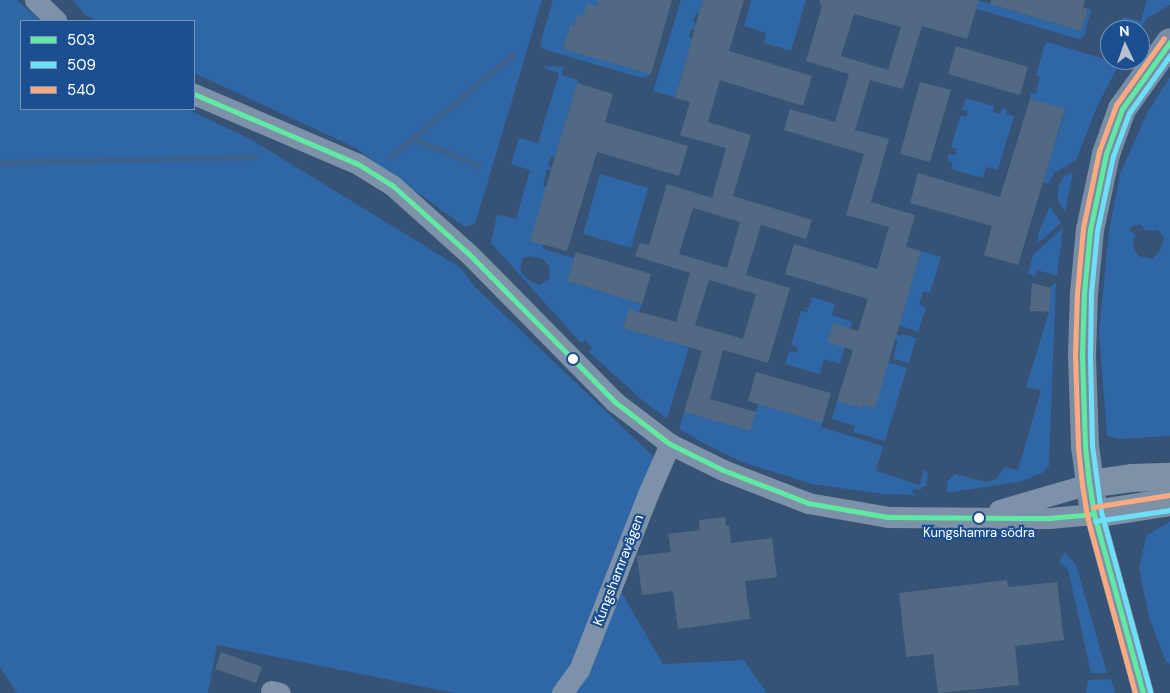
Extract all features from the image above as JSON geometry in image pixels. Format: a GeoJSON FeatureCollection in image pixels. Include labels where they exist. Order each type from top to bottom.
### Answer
{"type":"FeatureCollection","features":[{"type":"Feature","properties":{"kind":"highway"},"geometry":{"type":"LineString","coordinates":[[1089,484],[1132,478],[1170,477]]}},
{"type":"Feature","properties":{"kind":"highway"},"geometry":{"type":"LineString","coordinates":[[1094,514],[1170,502]]}},
{"type":"Feature","properties":{"kind":"street"},"geometry":{"type":"LineString","coordinates":[[35,0],[56,20]]}},
{"type":"Feature","properties":{"kind":"street"},"geometry":{"type":"LineString","coordinates":[[1140,684],[1094,514],[1089,484],[1085,446],[1082,355],[1084,294],[1090,230],[1106,154],[1122,109],[1170,42]]}},
{"type":"Feature","properties":{"kind":"street"},"geometry":{"type":"LineString","coordinates":[[195,94],[358,164],[392,185],[469,254],[614,402],[670,444],[723,470],[808,503],[888,517],[974,516],[1049,518],[1094,514]]}},
{"type":"Feature","properties":{"kind":"street","name":"Kungshamravägen"},"geometry":{"type":"LineString","coordinates":[[562,693],[579,670],[648,494],[670,444]]}},
{"type":"Feature","properties":{"kind":"street"},"geometry":{"type":"LineString","coordinates":[[974,516],[1089,484]]}},
{"type":"Feature","properties":{"kind":"shaded area"},"geometry":{"type":"Polygon","coordinates":[[[0,0],[17,0],[40,20],[20,20],[20,110],[189,110],[252,140],[461,268],[475,287],[655,458],[608,569],[663,664],[744,660],[767,693],[454,693],[217,645],[208,693],[17,693],[0,667],[0,0]]]}},
{"type":"Feature","properties":{"kind":"shaded area"},"geometry":{"type":"Polygon","coordinates":[[[73,0],[542,0],[475,224],[465,227],[354,147],[195,73],[195,20],[95,20],[84,14],[73,0]]]}},
{"type":"Feature","properties":{"kind":"shaded area"},"geometry":{"type":"Polygon","coordinates":[[[553,0],[617,0],[583,16],[577,15],[574,26],[570,25],[563,48],[651,74],[642,78],[543,49],[540,44],[553,0]]]}},
{"type":"Feature","properties":{"kind":"shaded area"},"geometry":{"type":"Polygon","coordinates":[[[681,0],[703,0],[699,14],[696,13],[693,22],[696,24],[695,29],[691,29],[689,37],[692,39],[675,97],[653,91],[681,0]]]}},
{"type":"Feature","properties":{"kind":"shaded area"},"geometry":{"type":"Polygon","coordinates":[[[751,0],[806,0],[791,51],[764,43],[766,33],[744,26],[751,0]]]}},
{"type":"Feature","properties":{"kind":"shaded area"},"geometry":{"type":"Polygon","coordinates":[[[967,0],[976,0],[1081,31],[1088,9],[1091,10],[1084,36],[1079,39],[970,7],[967,0]]]}},
{"type":"Feature","properties":{"kind":"shaded area"},"geometry":{"type":"Polygon","coordinates":[[[1147,0],[1170,0],[1170,5],[1146,20],[1141,20],[1147,0]]]}},
{"type":"Feature","properties":{"kind":"shaded area"},"geometry":{"type":"Polygon","coordinates":[[[1125,17],[1137,20],[1121,20],[1125,17]]]}},
{"type":"Feature","properties":{"kind":"shaded area"},"geometry":{"type":"Polygon","coordinates":[[[1047,42],[1100,57],[1100,70],[1116,70],[1097,107],[1076,160],[1054,173],[1048,184],[1043,182],[1065,110],[1030,99],[1031,93],[1036,94],[1040,77],[1036,76],[1044,46],[1047,42]]]}},
{"type":"Feature","properties":{"kind":"shaded area"},"geometry":{"type":"Polygon","coordinates":[[[545,66],[563,67],[562,75],[578,80],[555,157],[551,156],[548,166],[552,167],[551,170],[547,169],[543,185],[546,187],[543,249],[574,258],[567,281],[642,304],[639,312],[629,309],[623,328],[689,347],[667,419],[641,399],[589,352],[592,348],[585,340],[581,343],[491,243],[497,214],[516,219],[530,170],[511,164],[519,138],[538,143],[559,73],[544,68],[545,66]],[[530,256],[523,258],[520,270],[528,280],[539,285],[550,278],[549,266],[543,259],[530,256]]]}},
{"type":"Feature","properties":{"kind":"shaded area"},"geometry":{"type":"Polygon","coordinates":[[[1170,77],[1170,436],[1119,439],[1107,436],[1099,332],[1109,231],[1120,174],[1147,113],[1170,77]],[[1141,225],[1132,226],[1129,231],[1136,234],[1133,240],[1134,250],[1139,256],[1152,259],[1160,251],[1164,238],[1158,230],[1145,231],[1141,225]]]}},
{"type":"Feature","properties":{"kind":"shaded area"},"geometry":{"type":"Polygon","coordinates":[[[966,98],[994,106],[993,112],[1000,114],[1002,108],[1007,110],[1006,114],[1014,116],[998,170],[986,167],[983,178],[951,169],[953,163],[947,161],[949,154],[955,155],[957,149],[951,147],[960,116],[966,117],[968,111],[962,110],[966,98]]]}},
{"type":"Feature","properties":{"kind":"shaded area"},"geometry":{"type":"Polygon","coordinates":[[[1073,172],[1065,212],[1058,200],[1058,187],[1064,176],[1073,172]]]}},
{"type":"Feature","properties":{"kind":"shaded area"},"geometry":{"type":"Polygon","coordinates":[[[600,174],[648,188],[631,248],[583,234],[600,174]]]}},
{"type":"Feature","properties":{"kind":"shaded area"},"geometry":{"type":"Polygon","coordinates":[[[1050,206],[1061,223],[1037,244],[1039,231],[1050,206]]]}},
{"type":"Feature","properties":{"kind":"shaded area"},"geometry":{"type":"Polygon","coordinates":[[[1063,228],[1057,276],[1037,270],[1035,276],[1028,274],[1033,255],[1063,228]]]}},
{"type":"Feature","properties":{"kind":"shaded area"},"geometry":{"type":"Polygon","coordinates":[[[921,251],[941,257],[930,293],[923,291],[919,305],[926,307],[918,332],[899,325],[921,251]]]}},
{"type":"Feature","properties":{"kind":"shaded area"},"geometry":{"type":"Polygon","coordinates":[[[1056,282],[1049,466],[1042,473],[1022,481],[947,493],[947,482],[955,474],[986,482],[997,479],[1004,467],[1018,470],[1041,390],[1026,387],[1049,312],[1051,289],[1049,288],[1056,282]]]}},
{"type":"Feature","properties":{"kind":"shaded area"},"geometry":{"type":"Polygon","coordinates":[[[812,297],[835,304],[832,315],[852,322],[840,364],[824,359],[820,374],[785,364],[789,351],[797,353],[798,347],[791,345],[801,311],[808,312],[808,310],[802,307],[809,308],[812,297]]]}},
{"type":"Feature","properties":{"kind":"shaded area"},"geometry":{"type":"Polygon","coordinates":[[[902,334],[916,338],[909,363],[893,359],[898,340],[895,339],[896,335],[901,336],[902,334]]]}},
{"type":"Feature","properties":{"kind":"shaded area"},"geometry":{"type":"Polygon","coordinates":[[[888,362],[907,368],[885,441],[853,432],[855,426],[832,419],[837,401],[862,408],[888,362]]]}},
{"type":"Feature","properties":{"kind":"shaded area"},"geometry":{"type":"Polygon","coordinates":[[[758,404],[822,423],[821,427],[883,446],[876,471],[920,485],[924,468],[928,474],[926,486],[922,486],[921,490],[913,489],[912,493],[918,495],[884,494],[812,484],[742,462],[679,429],[684,412],[750,431],[758,404]]]}},
{"type":"Feature","properties":{"kind":"shaded area"},"geometry":{"type":"Polygon","coordinates":[[[1170,521],[1170,664],[1166,662],[1149,617],[1139,569],[1146,536],[1170,521]]]}},
{"type":"Feature","properties":{"kind":"shaded area"},"geometry":{"type":"Polygon","coordinates":[[[1065,552],[1076,565],[1107,673],[1091,673],[1068,569],[1059,562],[1065,552]]]}},
{"type":"Feature","properties":{"kind":"shaded area"},"geometry":{"type":"Polygon","coordinates":[[[1111,679],[1115,693],[1086,693],[1088,680],[1111,679]]]}},
{"type":"Feature","properties":{"kind":"building"},"geometry":{"type":"Polygon","coordinates":[[[598,0],[672,0],[651,74],[563,49],[570,25],[574,26],[577,14],[583,16],[587,4],[597,7],[598,0]]]}},
{"type":"Feature","properties":{"kind":"building"},"geometry":{"type":"Polygon","coordinates":[[[703,0],[744,0],[729,51],[812,76],[803,106],[720,80],[708,122],[751,135],[733,196],[812,220],[806,239],[761,225],[746,275],[790,288],[768,363],[723,350],[710,399],[756,412],[750,431],[684,412],[702,351],[623,328],[629,309],[676,322],[690,273],[635,256],[640,243],[649,245],[667,184],[712,198],[726,148],[680,135],[690,102],[675,98],[703,0]],[[693,208],[679,254],[727,268],[740,222],[693,208]],[[709,280],[695,325],[743,339],[756,294],[709,280]]]}},
{"type":"Feature","properties":{"kind":"building"},"geometry":{"type":"Polygon","coordinates":[[[820,0],[979,0],[967,39],[922,26],[903,89],[870,80],[855,130],[889,139],[871,202],[915,215],[906,247],[921,251],[875,408],[863,405],[862,408],[837,401],[853,350],[827,342],[833,323],[858,331],[868,299],[785,274],[794,244],[877,269],[889,227],[846,215],[864,154],[784,130],[790,109],[835,122],[849,74],[806,61],[822,6],[820,5],[820,0]],[[854,14],[841,56],[888,70],[901,27],[854,14]]]}},
{"type":"Feature","properties":{"kind":"building"},"geometry":{"type":"Polygon","coordinates":[[[991,0],[1085,0],[1083,7],[1088,9],[1081,31],[990,4],[991,0]]]}},
{"type":"Feature","properties":{"kind":"building"},"geometry":{"type":"Polygon","coordinates":[[[956,46],[1028,67],[1020,95],[948,74],[956,46]]]}},
{"type":"Feature","properties":{"kind":"building"},"geometry":{"type":"Polygon","coordinates":[[[920,82],[951,90],[930,162],[900,154],[920,82]]]}},
{"type":"Feature","properties":{"kind":"building"},"geometry":{"type":"Polygon","coordinates":[[[577,83],[613,94],[605,122],[688,146],[679,176],[597,152],[567,251],[530,241],[577,83]]]}},
{"type":"Feature","properties":{"kind":"building"},"geometry":{"type":"Polygon","coordinates":[[[1030,99],[1065,109],[1018,265],[984,255],[992,226],[910,203],[918,173],[1000,197],[1030,99]]]}},
{"type":"Feature","properties":{"kind":"building"},"geometry":{"type":"Polygon","coordinates":[[[576,252],[651,274],[642,304],[567,281],[576,252]]]}},
{"type":"Feature","properties":{"kind":"building"},"geometry":{"type":"Polygon","coordinates":[[[1032,283],[1051,288],[1049,312],[1030,311],[1032,283]]]}},
{"type":"Feature","properties":{"kind":"building"},"geometry":{"type":"Polygon","coordinates":[[[756,372],[831,393],[822,423],[748,401],[756,372]]]}},
{"type":"Feature","properties":{"kind":"building"},"geometry":{"type":"Polygon","coordinates":[[[725,517],[726,526],[729,526],[731,543],[772,538],[777,577],[745,581],[750,619],[678,629],[673,591],[642,595],[637,556],[671,552],[668,534],[700,530],[699,520],[725,517]]]}},
{"type":"Feature","properties":{"kind":"building"},"geometry":{"type":"Polygon","coordinates":[[[1007,580],[1008,587],[1057,582],[1064,640],[1015,646],[1019,685],[938,693],[933,654],[906,657],[899,593],[1007,580]]]}},
{"type":"Feature","properties":{"kind":"building"},"geometry":{"type":"Polygon","coordinates":[[[221,652],[262,667],[256,683],[215,669],[221,652]]]}},
{"type":"Feature","properties":{"kind":"waterway"},"geometry":{"type":"LineString","coordinates":[[390,158],[514,55]]}},
{"type":"Feature","properties":{"kind":"waterway"},"geometry":{"type":"LineString","coordinates":[[413,139],[479,166]]}},
{"type":"Feature","properties":{"kind":"waterway"},"geometry":{"type":"LineString","coordinates":[[0,163],[255,157]]}},
{"type":"Feature","properties":{"kind":"transit line","name":"540"},"geometry":{"type":"LineString","coordinates":[[1135,693],[1087,516],[1082,485],[1078,446],[1075,355],[1077,293],[1083,228],[1099,151],[1116,105],[1164,38]]}},
{"type":"Feature","properties":{"kind":"transit line","name":"503"},"geometry":{"type":"LineString","coordinates":[[1143,693],[1094,514],[1089,484],[1085,446],[1082,355],[1084,293],[1090,230],[1106,154],[1122,109],[1170,42]]}},
{"type":"Feature","properties":{"kind":"transit line","name":"509"},"geometry":{"type":"LineString","coordinates":[[1150,691],[1101,512],[1092,445],[1091,293],[1097,231],[1113,156],[1129,113],[1170,55]]}},
{"type":"Feature","properties":{"kind":"transit line","name":"503"},"geometry":{"type":"LineString","coordinates":[[195,94],[358,164],[392,185],[469,254],[615,402],[670,444],[723,470],[808,503],[888,517],[1049,518],[1094,514]]}},
{"type":"Feature","properties":{"kind":"transit line","name":"540"},"geometry":{"type":"LineString","coordinates":[[1093,507],[1169,495]]}},
{"type":"Feature","properties":{"kind":"transit line","name":"509"},"geometry":{"type":"LineString","coordinates":[[1095,521],[1170,510]]}},
{"type":"Feature","properties":{"kind":"place","name":"Kungshamra södra"},"geometry":{"type":"Point","coordinates":[979,518]}}]}
